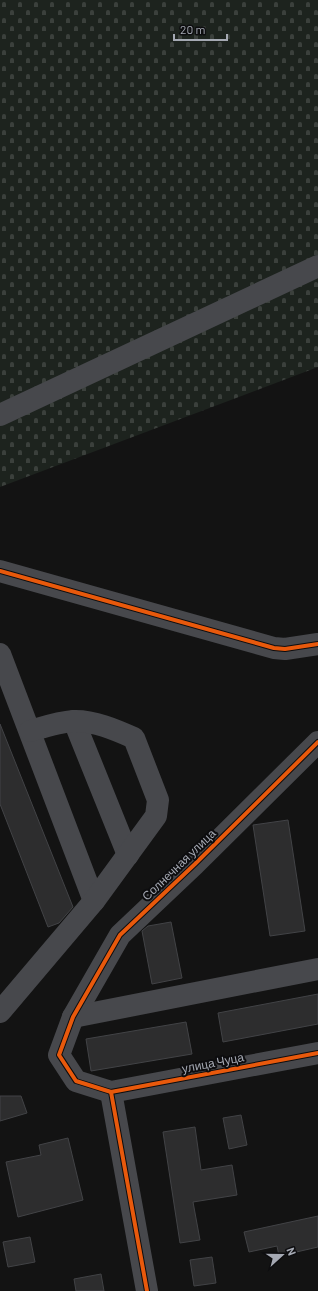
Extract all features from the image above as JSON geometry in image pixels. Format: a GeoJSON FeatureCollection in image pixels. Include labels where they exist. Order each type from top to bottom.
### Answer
{"type":"FeatureCollection","features":[{"type":"Feature","properties":{"kind":"street"},"geometry":{"type":"LineString","coordinates":[[0,415],[318,266]]}},
{"type":"Feature","properties":{"kind":"street"},"geometry":{"type":"LineString","coordinates":[[2,575],[274,648],[285,649],[318,644]]}},
{"type":"Feature","properties":{"kind":"street"},"geometry":{"type":"LineString","coordinates":[[0,654],[94,902]]}},
{"type":"Feature","properties":{"kind":"street"},"geometry":{"type":"LineString","coordinates":[[0,1012],[94,902],[156,816],[158,800],[134,738],[121,732],[74,721],[30,730]]}},
{"type":"Feature","properties":{"kind":"street"},"geometry":{"type":"LineString","coordinates":[[74,721],[128,855]]}},
{"type":"Feature","properties":{"kind":"street","name":"Солнечная улица"},"geometry":{"type":"LineString","coordinates":[[111,1092],[76,1081],[59,1055],[73,1017],[120,935],[195,864],[318,742]]}},
{"type":"Feature","properties":{"kind":"street"},"geometry":{"type":"LineString","coordinates":[[73,1017],[318,969]]}},
{"type":"Feature","properties":{"kind":"street","name":"улица Чуца"},"geometry":{"type":"LineString","coordinates":[[111,1092],[318,1053]]}},
{"type":"Feature","properties":{"kind":"street"},"geometry":{"type":"LineString","coordinates":[[111,1092],[147,1291]]}},
{"type":"Feature","properties":{"kind":"green space"},"geometry":{"type":"Polygon","coordinates":[[[0,0],[318,0],[318,367],[0,487],[0,0]]]}},
{"type":"Feature","properties":{"kind":"building"},"geometry":{"type":"Polygon","coordinates":[[[0,724],[73,907],[59,923],[48,927],[0,804],[0,724]]]}},
{"type":"Feature","properties":{"kind":"building"},"geometry":{"type":"Polygon","coordinates":[[[288,820],[305,931],[270,936],[253,825],[288,820]]]}},
{"type":"Feature","properties":{"kind":"building"},"geometry":{"type":"Polygon","coordinates":[[[171,922],[182,978],[152,984],[142,931],[148,926],[171,922]]]}},
{"type":"Feature","properties":{"kind":"building"},"geometry":{"type":"Polygon","coordinates":[[[318,994],[318,1024],[223,1042],[218,1013],[318,994]]]}},
{"type":"Feature","properties":{"kind":"building"},"geometry":{"type":"Polygon","coordinates":[[[186,1022],[192,1054],[91,1071],[86,1039],[186,1022]]]}},
{"type":"Feature","properties":{"kind":"building"},"geometry":{"type":"Polygon","coordinates":[[[0,1096],[21,1096],[27,1113],[0,1121],[0,1096]]]}},
{"type":"Feature","properties":{"kind":"building"},"geometry":{"type":"Polygon","coordinates":[[[241,1115],[247,1145],[229,1149],[223,1118],[241,1115]]]}},
{"type":"Feature","properties":{"kind":"building"},"geometry":{"type":"Polygon","coordinates":[[[195,1127],[201,1170],[232,1165],[237,1195],[193,1202],[200,1240],[180,1243],[163,1132],[195,1127]]]}},
{"type":"Feature","properties":{"kind":"building"},"geometry":{"type":"Polygon","coordinates":[[[68,1138],[83,1200],[18,1217],[6,1162],[41,1155],[39,1145],[68,1138]]]}},
{"type":"Feature","properties":{"kind":"building"},"geometry":{"type":"Polygon","coordinates":[[[318,1216],[318,1247],[279,1256],[277,1246],[249,1252],[244,1232],[318,1216]]]}},
{"type":"Feature","properties":{"kind":"building"},"geometry":{"type":"Polygon","coordinates":[[[30,1237],[35,1262],[8,1267],[3,1242],[30,1237]]]}},
{"type":"Feature","properties":{"kind":"building"},"geometry":{"type":"Polygon","coordinates":[[[212,1257],[216,1283],[194,1286],[190,1260],[212,1257]]]}},
{"type":"Feature","properties":{"kind":"building"},"geometry":{"type":"Polygon","coordinates":[[[101,1274],[104,1291],[76,1291],[74,1279],[101,1274]]]}},
{"type":"Feature","properties":{"kind":"cycle path"},"geometry":{"type":"LineString","coordinates":[[0,571],[274,648],[285,649],[318,644]]}},
{"type":"Feature","properties":{"kind":"cycle path"},"geometry":{"type":"LineString","coordinates":[[318,742],[195,864],[120,935],[73,1017],[59,1055],[76,1081],[111,1092],[318,1053]]}},
{"type":"Feature","properties":{"kind":"cycle path"},"geometry":{"type":"LineString","coordinates":[[111,1092],[147,1291]]}}]}
